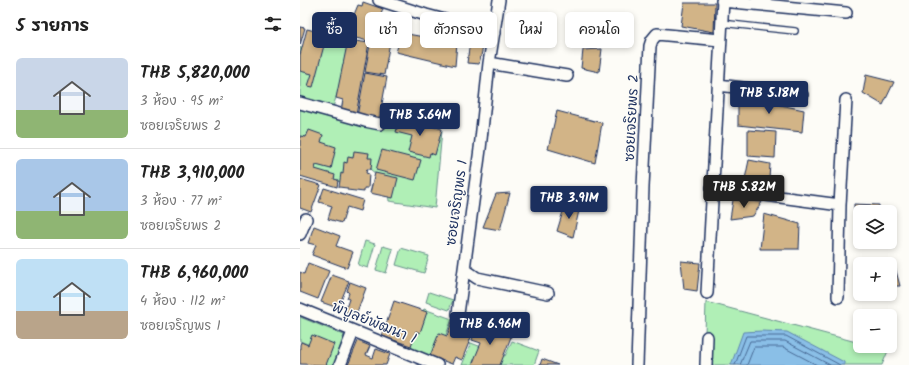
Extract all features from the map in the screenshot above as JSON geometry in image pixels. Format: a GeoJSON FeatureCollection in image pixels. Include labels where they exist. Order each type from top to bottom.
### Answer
{"type":"FeatureCollection","features":[{"type":"Feature","properties":{"kind":"street"},"geometry":{"type":"LineString","coordinates":[[379,0],[420,14]]}},
{"type":"Feature","properties":{"kind":"street","name":"ซอยเจริญพร 1"},"geometry":{"type":"LineString","coordinates":[[497,13],[499,0]]}},
{"type":"Feature","properties":{"kind":"street"},"geometry":{"type":"LineString","coordinates":[[707,293],[722,0],[846,13]]}},
{"type":"Feature","properties":{"kind":"street","name":"ซอยเจริยพร 2"},"geometry":{"type":"LineString","coordinates":[[637,365],[643,187],[650,46],[652,40],[658,34],[720,40]]}},
{"type":"Feature","properties":{"kind":"street","name":"ซอยเจริญพร 1"},"geometry":{"type":"LineString","coordinates":[[458,314],[492,48]]}},
{"type":"Feature","properties":{"kind":"street"},"geometry":{"type":"LineString","coordinates":[[489,63],[567,76]]}},
{"type":"Feature","properties":{"kind":"street"},"geometry":{"type":"LineString","coordinates":[[718,85],[802,95]]}},
{"type":"Feature","properties":{"kind":"street"},"geometry":{"type":"LineString","coordinates":[[838,297],[840,205],[846,100]]}},
{"type":"Feature","properties":{"kind":"street"},"geometry":{"type":"LineString","coordinates":[[300,103],[380,124]]}},
{"type":"Feature","properties":{"kind":"street"},"geometry":{"type":"LineString","coordinates":[[712,188],[840,205]]}},
{"type":"Feature","properties":{"kind":"street"},"geometry":{"type":"LineString","coordinates":[[300,234],[306,219]]}},
{"type":"Feature","properties":{"kind":"street"},"geometry":{"type":"LineString","coordinates":[[464,268],[477,278],[548,293]]}},
{"type":"Feature","properties":{"kind":"street","name":"พิบูลย์พัฒนา 1"},"geometry":{"type":"LineString","coordinates":[[300,309],[353,332],[437,365]]}},
{"type":"Feature","properties":{"kind":"street"},"geometry":{"type":"LineString","coordinates":[[340,365],[353,332]]}},
{"type":"Feature","properties":{"kind":"street"},"geometry":{"type":"LineString","coordinates":[[706,365],[707,337]]}},
{"type":"Feature","properties":{"kind":"lane"},"geometry":{"type":"LineString","coordinates":[[721,23],[795,31]]}},
{"type":"Feature","properties":{"kind":"green space"},"geometry":{"type":"Polygon","coordinates":[[[312,40],[312,48],[351,48],[333,107],[382,119],[384,115],[442,130],[435,208],[389,201],[387,183],[365,165],[349,184],[300,172],[300,48],[312,40]]]}},
{"type":"Feature","properties":{"kind":"green space"},"geometry":{"type":"Polygon","coordinates":[[[365,241],[375,244],[368,268],[358,265],[365,241]]]}},
{"type":"Feature","properties":{"kind":"green space"},"geometry":{"type":"Polygon","coordinates":[[[383,246],[393,249],[386,273],[376,270],[383,246]]]}},
{"type":"Feature","properties":{"kind":"green space"},"geometry":{"type":"Polygon","coordinates":[[[401,248],[429,256],[424,273],[396,265],[401,248]]]}},
{"type":"Feature","properties":{"kind":"green space"},"geometry":{"type":"Polygon","coordinates":[[[429,292],[453,300],[449,310],[426,302],[429,292]]]}},
{"type":"Feature","properties":{"kind":"green space"},"geometry":{"type":"Polygon","coordinates":[[[706,302],[853,341],[853,353],[887,353],[882,365],[704,365],[706,302]]]}},
{"type":"Feature","properties":{"kind":"green space"},"geometry":{"type":"Polygon","coordinates":[[[424,309],[452,319],[437,359],[409,348],[424,309]]]}},
{"type":"Feature","properties":{"kind":"green space"},"geometry":{"type":"Polygon","coordinates":[[[300,317],[344,335],[334,365],[317,365],[322,350],[300,341],[300,317]]]}},
{"type":"Feature","properties":{"kind":"green space"},"geometry":{"type":"Polygon","coordinates":[[[512,341],[539,351],[534,365],[462,365],[471,343],[505,356],[512,341]]]}},
{"type":"Feature","properties":{"kind":"water"},"geometry":{"type":"Polygon","coordinates":[[[743,332],[787,332],[844,362],[844,365],[731,365],[743,332]]]}},
{"type":"Feature","properties":{"kind":"building"},"geometry":{"type":"Polygon","coordinates":[[[363,2],[383,9],[382,12],[365,12],[365,40],[357,38],[357,12],[355,12],[358,5],[362,6],[363,2]]]}},
{"type":"Feature","properties":{"kind":"building"},"geometry":{"type":"Polygon","coordinates":[[[684,3],[715,3],[714,32],[681,26],[684,3]]]}},
{"type":"Feature","properties":{"kind":"building"},"geometry":{"type":"Polygon","coordinates":[[[300,27],[305,28],[300,45],[300,27]]]}},
{"type":"Feature","properties":{"kind":"building"},"geometry":{"type":"Polygon","coordinates":[[[307,29],[312,30],[312,48],[323,48],[313,87],[308,86],[312,74],[300,71],[300,55],[307,29]]]}},
{"type":"Feature","properties":{"kind":"building"},"geometry":{"type":"Polygon","coordinates":[[[412,35],[420,36],[420,48],[457,48],[455,66],[396,52],[397,48],[412,48],[412,35]]]}},
{"type":"Feature","properties":{"kind":"building"},"geometry":{"type":"Polygon","coordinates":[[[357,41],[365,42],[365,48],[368,48],[356,115],[341,111],[343,100],[336,98],[346,48],[357,48],[357,41]]]}},
{"type":"Feature","properties":{"kind":"building"},"geometry":{"type":"Polygon","coordinates":[[[369,48],[389,48],[384,75],[365,72],[369,48]]]}},
{"type":"Feature","properties":{"kind":"building"},"geometry":{"type":"Polygon","coordinates":[[[469,48],[483,48],[479,64],[467,63],[469,48]]]}},
{"type":"Feature","properties":{"kind":"building"},"geometry":{"type":"Polygon","coordinates":[[[602,49],[599,72],[581,68],[583,50],[602,49]]]}},
{"type":"Feature","properties":{"kind":"building"},"geometry":{"type":"Polygon","coordinates":[[[365,73],[387,77],[379,120],[357,116],[365,73]]]}},
{"type":"Feature","properties":{"kind":"building"},"geometry":{"type":"Polygon","coordinates":[[[866,75],[894,82],[883,105],[863,93],[866,75]]]}},
{"type":"Feature","properties":{"kind":"building"},"geometry":{"type":"Polygon","coordinates":[[[738,96],[804,110],[802,132],[738,125],[738,96]]]}},
{"type":"Feature","properties":{"kind":"building"},"geometry":{"type":"Polygon","coordinates":[[[557,111],[602,123],[595,163],[548,149],[557,111]]]}},
{"type":"Feature","properties":{"kind":"building"},"geometry":{"type":"Polygon","coordinates":[[[400,118],[442,129],[435,155],[430,153],[429,157],[408,152],[412,136],[396,132],[400,118]]]}},
{"type":"Feature","properties":{"kind":"building"},"geometry":{"type":"Polygon","coordinates":[[[309,130],[323,135],[321,142],[336,147],[331,169],[316,165],[315,169],[335,175],[334,179],[338,180],[337,187],[300,176],[300,136],[306,137],[309,130]]]}},
{"type":"Feature","properties":{"kind":"building"},"geometry":{"type":"Polygon","coordinates":[[[748,130],[776,132],[775,158],[748,156],[748,130]]]}},
{"type":"Feature","properties":{"kind":"building"},"geometry":{"type":"Polygon","coordinates":[[[382,150],[421,160],[415,180],[376,170],[382,150]]]}},
{"type":"Feature","properties":{"kind":"building"},"geometry":{"type":"Polygon","coordinates":[[[354,151],[369,153],[368,158],[372,158],[371,169],[367,169],[366,173],[369,174],[368,188],[364,188],[364,192],[347,190],[347,188],[339,187],[341,173],[343,174],[344,162],[347,163],[348,157],[353,158],[354,151]]]}},
{"type":"Feature","properties":{"kind":"building"},"geometry":{"type":"Polygon","coordinates":[[[749,160],[770,164],[769,179],[745,179],[749,160]]]}},
{"type":"Feature","properties":{"kind":"building"},"geometry":{"type":"Polygon","coordinates":[[[375,173],[398,178],[393,198],[370,193],[375,173]]]}},
{"type":"Feature","properties":{"kind":"building"},"geometry":{"type":"Polygon","coordinates":[[[300,179],[321,185],[311,212],[300,208],[300,179]]]}},
{"type":"Feature","properties":{"kind":"building"},"geometry":{"type":"Polygon","coordinates":[[[324,188],[363,200],[360,211],[347,207],[342,223],[328,219],[332,206],[319,202],[324,188]]]}},
{"type":"Feature","properties":{"kind":"building"},"geometry":{"type":"Polygon","coordinates":[[[510,193],[500,230],[483,227],[496,194],[510,193]]]}},
{"type":"Feature","properties":{"kind":"building"},"geometry":{"type":"Polygon","coordinates":[[[733,200],[762,202],[753,216],[730,219],[733,200]]]}},
{"type":"Feature","properties":{"kind":"building"},"geometry":{"type":"Polygon","coordinates":[[[854,204],[879,205],[854,205],[854,204]]]}},
{"type":"Feature","properties":{"kind":"building"},"geometry":{"type":"Polygon","coordinates":[[[565,205],[580,206],[573,237],[557,231],[565,205]]]}},
{"type":"Feature","properties":{"kind":"building"},"geometry":{"type":"Polygon","coordinates":[[[764,214],[800,224],[799,249],[760,249],[764,214]]]}},
{"type":"Feature","properties":{"kind":"building"},"geometry":{"type":"Polygon","coordinates":[[[314,226],[340,236],[336,246],[353,252],[347,268],[312,255],[316,245],[308,243],[314,226]]]}},
{"type":"Feature","properties":{"kind":"building"},"geometry":{"type":"Polygon","coordinates":[[[681,261],[700,263],[697,291],[684,289],[681,261]]]}},
{"type":"Feature","properties":{"kind":"building"},"geometry":{"type":"Polygon","coordinates":[[[308,263],[329,271],[318,299],[300,292],[300,272],[304,274],[308,263]]]}},
{"type":"Feature","properties":{"kind":"building"},"geometry":{"type":"Polygon","coordinates":[[[332,275],[349,281],[338,308],[321,302],[332,275]]]}},
{"type":"Feature","properties":{"kind":"building"},"geometry":{"type":"Polygon","coordinates":[[[897,275],[900,286],[897,286],[897,275]]]}},
{"type":"Feature","properties":{"kind":"building"},"geometry":{"type":"Polygon","coordinates":[[[350,282],[366,288],[356,315],[345,311],[349,299],[347,298],[349,293],[347,291],[350,282]]]}},
{"type":"Feature","properties":{"kind":"building"},"geometry":{"type":"Polygon","coordinates":[[[394,301],[427,312],[420,333],[416,331],[411,346],[382,336],[394,301]]]}},
{"type":"Feature","properties":{"kind":"building"},"geometry":{"type":"Polygon","coordinates":[[[453,319],[475,327],[462,360],[455,357],[452,364],[430,356],[439,333],[447,336],[453,319]]]}},
{"type":"Feature","properties":{"kind":"building"},"geometry":{"type":"Polygon","coordinates":[[[478,324],[511,337],[500,365],[472,365],[481,343],[472,340],[478,324]]]}},
{"type":"Feature","properties":{"kind":"building"},"geometry":{"type":"Polygon","coordinates":[[[312,335],[334,344],[326,365],[300,364],[301,342],[308,345],[312,335]]]}},
{"type":"Feature","properties":{"kind":"building"},"geometry":{"type":"Polygon","coordinates":[[[358,341],[370,346],[366,355],[373,358],[376,349],[390,354],[386,365],[348,365],[358,341]]]}},
{"type":"Feature","properties":{"kind":"building"},"geometry":{"type":"Polygon","coordinates":[[[542,359],[558,365],[540,365],[542,359]]]}}]}
